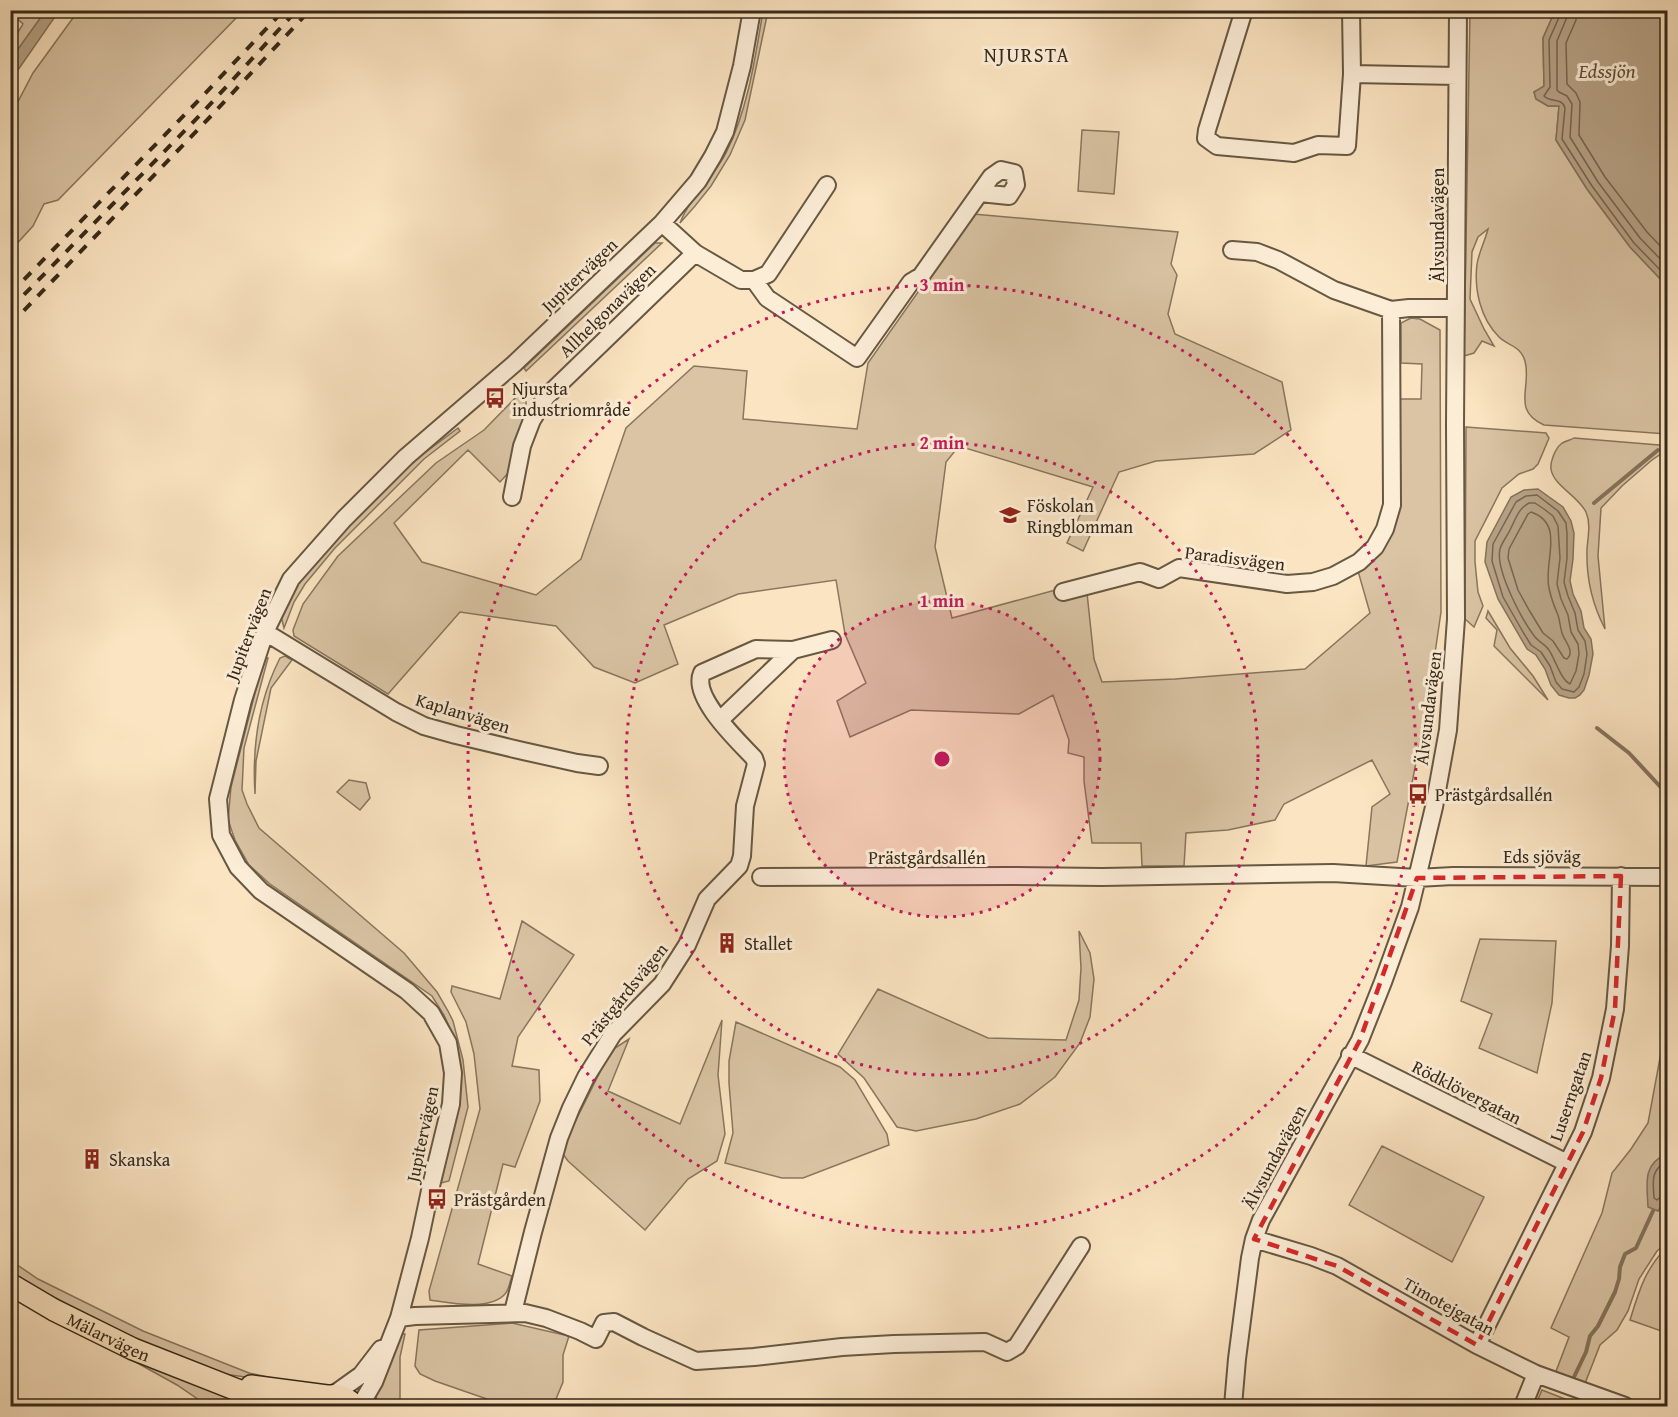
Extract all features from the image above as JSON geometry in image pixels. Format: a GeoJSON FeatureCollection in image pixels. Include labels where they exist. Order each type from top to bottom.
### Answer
{"type":"FeatureCollection","features":[{"type":"Feature","properties":{"kind":"main road","name":"Mälarvägen"},"geometry":{"type":"LineString","coordinates":[[10,1284],[54,1311],[133,1349],[278,1407]]}},
{"type":"Feature","properties":{"kind":"main road","name":"Mälarvägen"},"geometry":{"type":"LineString","coordinates":[[212,1379],[325,1399]]}},
{"type":"Feature","properties":{"kind":"main road"},"geometry":{"type":"LineString","coordinates":[[325,1399],[343,1397],[355,1407]]}},
{"type":"Feature","properties":{"kind":"street","name":"Jupitervägen"},"geometry":{"type":"LineString","coordinates":[[360,1407],[374,1382],[399,1318],[451,1104],[453,1073],[448,1043],[431,1013],[407,991],[261,891],[238,867],[221,835],[218,799],[243,700],[265,632],[291,579],[344,519],[406,457],[514,364],[662,223],[698,181],[725,132],[742,66],[753,10]]}},
{"type":"Feature","properties":{"kind":"street"},"geometry":{"type":"LineString","coordinates":[[1244,10],[1206,138],[1217,147],[1294,153],[1318,145],[1347,146],[1352,74],[1351,10]]}},
{"type":"Feature","properties":{"kind":"street","name":"Älvsundavägen"},"geometry":{"type":"LineString","coordinates":[[1233,1407],[1237,1359],[1254,1239],[1261,1220],[1360,1040],[1383,982],[1418,878],[1448,730],[1455,645],[1458,10]]}},
{"type":"Feature","properties":{"kind":"street"},"geometry":{"type":"LineString","coordinates":[[1352,74],[1457,76]]}},
{"type":"Feature","properties":{"kind":"street"},"geometry":{"type":"LineString","coordinates":[[662,223],[695,253],[741,280],[754,280],[768,274],[827,185]]}},
{"type":"Feature","properties":{"kind":"street"},"geometry":{"type":"LineString","coordinates":[[754,280],[767,298],[857,358],[910,282],[921,276],[980,193]]}},
{"type":"Feature","properties":{"kind":"street"},"geometry":{"type":"LineString","coordinates":[[1232,250],[1257,252],[1278,260],[1334,290],[1391,310],[1455,308]]}},
{"type":"Feature","properties":{"kind":"street","name":"Allhelgonavägen"},"geometry":{"type":"LineString","coordinates":[[512,496],[522,446],[532,420],[546,397],[695,253]]}},
{"type":"Feature","properties":{"kind":"street","name":"Paradisvägen"},"geometry":{"type":"LineString","coordinates":[[1063,592],[1140,572],[1159,579],[1179,568],[1287,584],[1313,582],[1333,576],[1359,562],[1375,547],[1385,529],[1392,505],[1391,310]]}},
{"type":"Feature","properties":{"kind":"street","name":"Kaplanvägen"},"geometry":{"type":"LineString","coordinates":[[265,632],[396,712],[424,726],[523,751],[599,766]]}},
{"type":"Feature","properties":{"kind":"street","name":"Prästgårdsvägen"},"geometry":{"type":"LineString","coordinates":[[513,1312],[560,1138],[586,1077],[613,1034],[662,984],[687,945],[707,899],[739,866],[742,856],[744,806],[756,764],[754,758],[712,711],[699,684],[699,679],[702,673],[756,649],[793,650],[832,640]]}},
{"type":"Feature","properties":{"kind":"street","name":"Prästgårdsvägen"},"geometry":{"type":"LineString","coordinates":[[720,720],[793,650]]}},
{"type":"Feature","properties":{"kind":"street","name":"Prästgårdsallén"},"geometry":{"type":"LineString","coordinates":[[760,878],[1102,877],[1333,873],[1418,878]]}},
{"type":"Feature","properties":{"kind":"street","name":"Eds sjöväg"},"geometry":{"type":"LineString","coordinates":[[1418,878],[1454,876],[1668,877]]}},
{"type":"Feature","properties":{"kind":"street","name":"Luserngatan"},"geometry":{"type":"LineString","coordinates":[[1477,1345],[1583,1132],[1601,1078],[1615,1009],[1620,946],[1621,876]]}},
{"type":"Feature","properties":{"kind":"street","name":"Rödklövergatan"},"geometry":{"type":"LineString","coordinates":[[1350,1055],[1567,1163]]}},
{"type":"Feature","properties":{"kind":"street","name":"Timotejgatan"},"geometry":{"type":"LineString","coordinates":[[1254,1239],[1337,1266],[1477,1345],[1536,1374],[1617,1405]]}},
{"type":"Feature","properties":{"kind":"street"},"geometry":{"type":"LineString","coordinates":[[399,1318],[525,1313],[546,1318],[596,1339],[604,1323],[614,1322],[696,1361],[894,1344],[985,1342],[1007,1352],[1017,1346],[1081,1246]]}},
{"type":"Feature","properties":{"kind":"street","name":"Jupitervägen"},"geometry":{"type":"LineString","coordinates":[[325,1399],[361,1375],[391,1337]]}},
{"type":"Feature","properties":{"kind":"street"},"geometry":{"type":"LineString","coordinates":[[1523,1407],[1536,1374]]}},
{"type":"Feature","properties":{"kind":"highlighted area"},"geometry":{"type":"Polygon","coordinates":[[[1621,876],[1615,1009],[1601,1078],[1583,1132],[1477,1345],[1337,1266],[1254,1239],[1360,1040],[1417,878],[1621,876]]]}},
{"type":"Feature","properties":{"kind":"shaded area"},"geometry":{"type":"Polygon","coordinates":[[[11,10],[46,11],[11,59],[11,44],[23,24],[11,13],[11,10]]]}},
{"type":"Feature","properties":{"kind":"shaded area"},"geometry":{"type":"Polygon","coordinates":[[[78,11],[243,11],[58,200],[44,204],[33,226],[11,250],[11,115],[33,73],[78,11]]]}},
{"type":"Feature","properties":{"kind":"shaded area"},"geometry":{"type":"Polygon","coordinates":[[[763,11],[768,11],[745,120],[730,155],[711,186],[680,223],[721,162],[734,136],[750,84],[763,11]]]}},
{"type":"Feature","properties":{"kind":"shaded area"},"geometry":{"type":"Polygon","coordinates":[[[1470,11],[1555,11],[1543,38],[1544,87],[1534,92],[1536,99],[1548,106],[1559,106],[1556,140],[1587,189],[1630,247],[1667,286],[1667,434],[1544,425],[1534,419],[1525,405],[1526,371],[1523,356],[1492,329],[1480,303],[1476,283],[1477,264],[1488,229],[1478,237],[1472,252],[1470,299],[1494,346],[1482,341],[1474,353],[1464,356],[1470,11]]]}},
{"type":"Feature","properties":{"kind":"shaded area"},"geometry":{"type":"Polygon","coordinates":[[[1082,130],[1119,132],[1114,194],[1078,191],[1082,130]]]}},
{"type":"Feature","properties":{"kind":"shaded area"},"geometry":{"type":"Polygon","coordinates":[[[973,214],[1178,232],[1171,264],[1177,275],[1168,314],[1175,334],[1282,382],[1291,430],[1254,454],[1156,461],[1119,472],[1083,551],[1067,543],[1093,487],[959,446],[946,462],[935,547],[952,618],[1059,589],[1087,593],[1094,659],[1102,682],[1305,669],[1370,613],[1358,571],[1378,553],[1400,399],[1421,399],[1422,364],[1401,363],[1401,323],[1411,318],[1420,319],[1440,330],[1441,612],[1429,694],[1397,862],[1366,866],[1372,807],[1390,794],[1372,760],[1284,804],[1275,820],[1228,830],[1186,833],[1184,866],[1142,866],[1141,843],[1092,843],[1084,781],[1084,757],[1068,753],[1069,740],[1053,695],[1019,714],[911,710],[850,737],[837,701],[866,683],[845,634],[836,580],[738,594],[664,625],[678,664],[635,683],[594,667],[556,626],[460,612],[388,694],[294,636],[293,630],[303,604],[338,556],[436,463],[484,430],[525,388],[527,418],[509,472],[500,482],[468,450],[394,523],[422,562],[536,595],[581,559],[626,428],[694,366],[747,371],[743,419],[857,429],[868,363],[973,214]]]}},
{"type":"Feature","properties":{"kind":"shaded area"},"geometry":{"type":"Polygon","coordinates":[[[655,243],[662,243],[526,371],[524,368],[655,243]]]}},
{"type":"Feature","properties":{"kind":"shaded area"},"geometry":{"type":"Polygon","coordinates":[[[1466,427],[1546,433],[1549,438],[1538,464],[1533,469],[1519,474],[1502,488],[1475,541],[1478,592],[1483,606],[1474,627],[1465,619],[1466,427]]]}},
{"type":"Feature","properties":{"kind":"shaded area"},"geometry":{"type":"Polygon","coordinates":[[[458,428],[460,431],[424,459],[335,548],[305,584],[294,602],[284,628],[281,616],[301,577],[331,542],[390,483],[458,428]]]}},
{"type":"Feature","properties":{"kind":"shaded area"},"geometry":{"type":"Polygon","coordinates":[[[1574,438],[1659,445],[1667,448],[1667,452],[1652,460],[1601,508],[1598,556],[1605,629],[1593,600],[1589,580],[1588,517],[1582,506],[1556,480],[1551,469],[1552,459],[1559,446],[1574,438]]]}},
{"type":"Feature","properties":{"kind":"shaded area"},"geometry":{"type":"Polygon","coordinates":[[[1488,611],[1510,648],[1533,676],[1548,700],[1494,646],[1497,630],[1486,618],[1488,611]]]}},
{"type":"Feature","properties":{"kind":"shaded area"},"geometry":{"type":"Polygon","coordinates":[[[285,656],[292,660],[271,688],[256,761],[255,794],[254,776],[258,724],[272,674],[280,658],[285,656]]]}},
{"type":"Feature","properties":{"kind":"shaded area"},"geometry":{"type":"Polygon","coordinates":[[[264,658],[268,658],[244,748],[242,790],[259,828],[404,953],[437,992],[448,1011],[453,1021],[463,1060],[468,1107],[449,1181],[441,1183],[456,1118],[455,1040],[444,1015],[432,996],[270,884],[249,865],[235,840],[228,820],[231,787],[264,658]]]}},
{"type":"Feature","properties":{"kind":"shaded area"},"geometry":{"type":"Polygon","coordinates":[[[349,780],[366,783],[370,798],[360,810],[337,792],[349,780]]]}},
{"type":"Feature","properties":{"kind":"shaded area"},"geometry":{"type":"Polygon","coordinates":[[[522,921],[574,955],[518,1037],[512,1066],[539,1070],[540,1101],[515,1167],[503,1164],[478,1264],[512,1276],[505,1294],[490,1303],[448,1303],[430,1300],[429,1291],[480,1109],[474,1054],[466,1022],[451,992],[452,986],[500,999],[522,921]]]}},
{"type":"Feature","properties":{"kind":"shaded area"},"geometry":{"type":"Polygon","coordinates":[[[1079,931],[1090,953],[1094,979],[1090,1017],[1080,1043],[1055,1077],[1020,1104],[976,1119],[916,1131],[897,1127],[864,1078],[838,1054],[878,989],[988,1038],[1066,1040],[1079,1000],[1081,968],[1079,931]]]}},
{"type":"Feature","properties":{"kind":"shaded area"},"geometry":{"type":"Polygon","coordinates":[[[1480,939],[1556,941],[1552,1003],[1537,1073],[1479,1048],[1492,1014],[1461,1001],[1480,939]]]}},
{"type":"Feature","properties":{"kind":"shaded area"},"geometry":{"type":"Polygon","coordinates":[[[722,1020],[718,1075],[725,1134],[717,1161],[688,1179],[645,1230],[568,1161],[563,1154],[568,1136],[602,1068],[615,1048],[629,1039],[608,1091],[680,1124],[722,1020]]]}},
{"type":"Feature","properties":{"kind":"shaded area"},"geometry":{"type":"Polygon","coordinates":[[[1667,1020],[1667,1243],[1657,1251],[1639,1279],[1628,1311],[1617,1330],[1600,1345],[1584,1386],[1555,1374],[1569,1337],[1551,1328],[1602,1213],[1612,1173],[1648,1123],[1667,1020]]]}},
{"type":"Feature","properties":{"kind":"shaded area"},"geometry":{"type":"Polygon","coordinates":[[[736,1022],[840,1067],[855,1080],[887,1134],[889,1145],[803,1178],[782,1178],[725,1163],[733,1133],[729,1061],[736,1022]]]}},
{"type":"Feature","properties":{"kind":"shaded area"},"geometry":{"type":"Polygon","coordinates":[[[1382,1146],[1484,1197],[1452,1262],[1349,1205],[1382,1146]]]}},
{"type":"Feature","properties":{"kind":"shaded area"},"geometry":{"type":"Polygon","coordinates":[[[1667,1247],[1667,1333],[1630,1320],[1648,1272],[1667,1247]]]}},
{"type":"Feature","properties":{"kind":"shaded area"},"geometry":{"type":"Polygon","coordinates":[[[10,1260],[38,1279],[143,1331],[249,1373],[308,1386],[217,1373],[140,1341],[36,1288],[11,1272],[10,1260]]]}},
{"type":"Feature","properties":{"kind":"shaded area"},"geometry":{"type":"Polygon","coordinates":[[[512,1323],[569,1336],[563,1355],[563,1382],[556,1399],[544,1406],[507,1406],[435,1381],[420,1374],[415,1366],[419,1330],[512,1323]]]}},
{"type":"Feature","properties":{"kind":"shaded area"},"geometry":{"type":"Polygon","coordinates":[[[399,1334],[405,1334],[400,1357],[400,1406],[377,1406],[376,1393],[399,1334]]]}},
{"type":"Feature","properties":{"kind":"shaded area"},"geometry":{"type":"Polygon","coordinates":[[[123,1355],[254,1406],[208,1406],[177,1385],[123,1355]]]}},
{"type":"Feature","properties":{"kind":"shaded area"},"geometry":{"type":"Polygon","coordinates":[[[1542,1390],[1583,1406],[1535,1406],[1542,1390]]]}},
{"type":"Feature","properties":{"kind":"water"},"geometry":{"type":"Polygon","coordinates":[[[46,10],[59,11],[11,80],[11,59],[46,10]]]}},
{"type":"Feature","properties":{"kind":"water","name":"Edssjön"},"geometry":{"type":"Polygon","coordinates":[[[1555,11],[1667,11],[1667,286],[1630,247],[1587,189],[1556,140],[1559,106],[1548,106],[1536,99],[1534,92],[1544,86],[1543,38],[1555,11]]]}},
{"type":"Feature","properties":{"kind":"water"},"geometry":{"type":"Polygon","coordinates":[[[1538,489],[1563,507],[1571,521],[1574,533],[1570,581],[1581,611],[1584,628],[1591,639],[1593,654],[1584,690],[1575,698],[1559,695],[1551,685],[1536,655],[1527,649],[1498,599],[1485,562],[1487,542],[1511,497],[1524,490],[1538,489]]]}},
{"type":"Feature","properties":{"kind":"water"},"geometry":{"type":"Polygon","coordinates":[[[1667,1154],[1667,1191],[1658,1211],[1648,1207],[1648,1176],[1653,1163],[1667,1154]]]}},
{"type":"Feature","properties":{"kind":"waterway"},"geometry":{"type":"LineString","coordinates":[[1594,503],[1658,450]]}},
{"type":"Feature","properties":{"kind":"waterway"},"geometry":{"type":"LineString","coordinates":[[1597,728],[1629,753],[1668,795]]}},
{"type":"Feature","properties":{"kind":"waterway"},"geometry":{"type":"LineString","coordinates":[[1574,1377],[1586,1352],[1590,1336],[1598,1326],[1615,1292],[1625,1254],[1636,1248],[1653,1211]]}},
{"type":"Feature","properties":{"kind":"railway"},"geometry":{"type":"LineString","coordinates":[[10,294],[284,10]]}},
{"type":"Feature","properties":{"kind":"railway"},"geometry":{"type":"LineString","coordinates":[[10,309],[203,112],[297,10]]}},
{"type":"Feature","properties":{"kind":"railway"},"geometry":{"type":"LineString","coordinates":[[10,325],[310,10]]}},
{"type":"Feature","properties":{"kind":"place","name":"Njursta industriområde"},"geometry":{"type":"Point","coordinates":[495,398]}},
{"type":"Feature","properties":{"kind":"place","name":"Föskolan Ringblomman"},"geometry":{"type":"Point","coordinates":[1010,515]}},
{"type":"Feature","properties":{"kind":"place","name":"Prästgårdsallén"},"geometry":{"type":"Point","coordinates":[1418,794]}},
{"type":"Feature","properties":{"kind":"place","name":"Stallet"},"geometry":{"type":"Point","coordinates":[727,943]}},
{"type":"Feature","properties":{"kind":"place","name":"Skanska"},"geometry":{"type":"Point","coordinates":[92,1159]}},
{"type":"Feature","properties":{"kind":"place","name":"Prästgården"},"geometry":{"type":"Point","coordinates":[437,1199]}},
{"type":"Feature","properties":{"kind":"district","name":"NJURSTA"},"geometry":{"type":"Point","coordinates":[1027,54]}}]}
